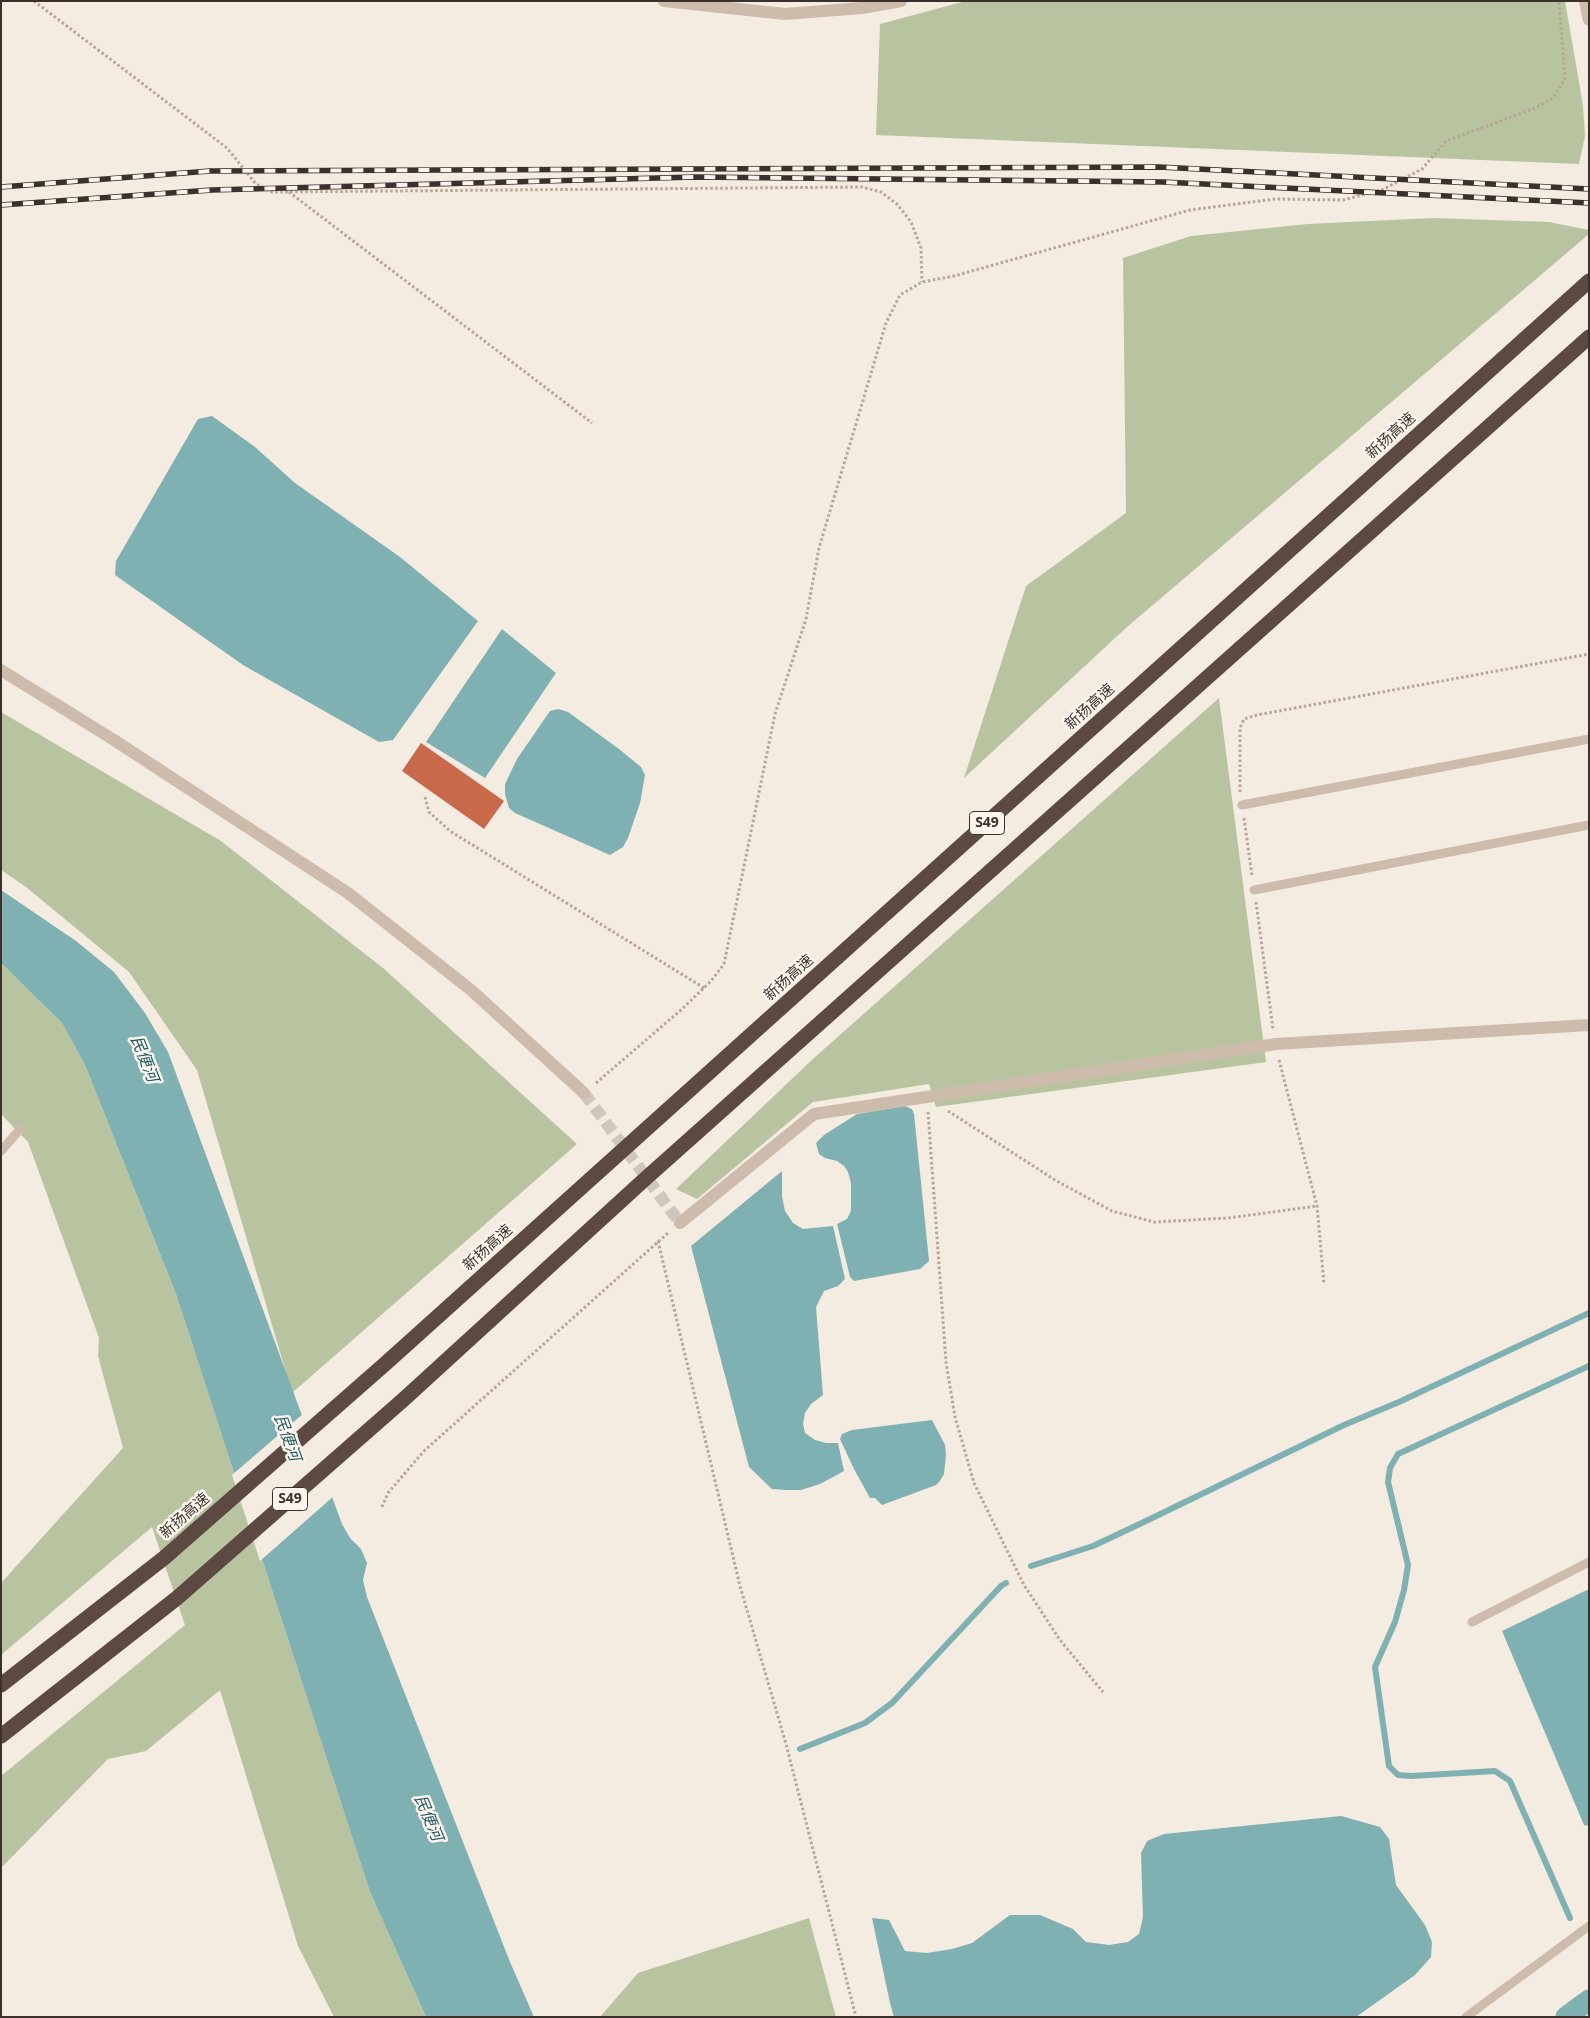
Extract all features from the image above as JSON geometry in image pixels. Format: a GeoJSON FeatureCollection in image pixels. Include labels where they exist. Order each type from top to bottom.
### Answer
{"type":"FeatureCollection","features":[{"type":"Feature","properties":{"kind":"highway","name":"新扬高速"},"geometry":{"type":"LineString","coordinates":[[1,1686],[164,1558],[385,1364],[1589,282]]}},
{"type":"Feature","properties":{"kind":"highway","name":"S49"},"geometry":{"type":"LineString","coordinates":[[1,1736],[177,1598],[403,1400],[653,1172],[1589,337]]}},
{"type":"Feature","properties":{"kind":"street"},"geometry":{"type":"LineString","coordinates":[[664,1],[785,14],[862,8],[901,1]]}},
{"type":"Feature","properties":{"kind":"street"},"geometry":{"type":"LineString","coordinates":[[1585,1],[1589,20]]}},
{"type":"Feature","properties":{"kind":"street"},"geometry":{"type":"LineString","coordinates":[[1,670],[123,746],[348,893],[471,990],[584,1093]]}},
{"type":"Feature","properties":{"kind":"street"},"geometry":{"type":"LineString","coordinates":[[680,1223],[814,1114],[1276,1044],[1589,1026]]}},
{"type":"Feature","properties":{"kind":"lane"},"geometry":{"type":"LineString","coordinates":[[1242,805],[1589,739]]}},
{"type":"Feature","properties":{"kind":"lane"},"geometry":{"type":"LineString","coordinates":[[1254,890],[1589,825]]}},
{"type":"Feature","properties":{"kind":"lane"},"geometry":{"type":"LineString","coordinates":[[1,1151],[21,1128]]}},
{"type":"Feature","properties":{"kind":"lane"},"geometry":{"type":"LineString","coordinates":[[1472,1622],[1589,1562]]}},
{"type":"Feature","properties":{"kind":"lane"},"geometry":{"type":"LineString","coordinates":[[1466,2017],[1589,1926]]}},
{"type":"Feature","properties":{"kind":"path"},"geometry":{"type":"LineString","coordinates":[[34,1],[227,148],[256,184],[272,192],[862,187],[881,192],[897,204],[912,222],[921,248],[922,282]]}},
{"type":"Feature","properties":{"kind":"path"},"geometry":{"type":"LineString","coordinates":[[584,1093],[704,988],[724,964],[775,714],[806,619],[819,548],[886,323],[900,296],[922,282],[954,276],[1190,210],[1274,199],[1344,200],[1382,190],[1422,169],[1446,141],[1533,110],[1553,98],[1565,79],[1559,1]]}},
{"type":"Feature","properties":{"kind":"path"},"geometry":{"type":"LineString","coordinates":[[288,192],[592,424]]}},
{"type":"Feature","properties":{"kind":"path"},"geometry":{"type":"LineString","coordinates":[[424,797],[430,812],[450,831],[704,988]]}},
{"type":"Feature","properties":{"kind":"path"},"geometry":{"type":"LineString","coordinates":[[927,1097],[1055,1180],[1112,1211],[1154,1222],[1228,1218],[1317,1206]]}},
{"type":"Feature","properties":{"kind":"path"},"geometry":{"type":"LineString","coordinates":[[927,1097],[946,1362],[955,1417],[974,1483],[1024,1585],[1060,1640],[1104,1692]]}},
{"type":"Feature","properties":{"kind":"path"},"geometry":{"type":"LineString","coordinates":[[382,1507],[388,1493],[424,1451],[680,1223]]}},
{"type":"Feature","properties":{"kind":"path"},"geometry":{"type":"LineString","coordinates":[[658,1241],[740,1586],[786,1744],[856,2017]]}},
{"type":"Feature","properties":{"kind":"green space"},"geometry":{"type":"Polygon","coordinates":[[[966,1],[1565,1],[1583,105],[1585,136],[1579,164],[876,135],[880,24],[966,1]]]}},
{"type":"Feature","properties":{"kind":"green space"},"geometry":{"type":"Polygon","coordinates":[[[1433,218],[1549,222],[1589,230],[1589,234],[1127,627],[964,778],[1026,586],[1126,513],[1123,258],[1191,236],[1308,224],[1433,218]]]}},
{"type":"Feature","properties":{"kind":"green space"},"geometry":{"type":"Polygon","coordinates":[[[1219,698],[1266,1062],[936,1107],[929,1084],[813,1102],[697,1199],[676,1189],[814,1058],[1219,698]]]}},
{"type":"Feature","properties":{"kind":"green space"},"geometry":{"type":"Polygon","coordinates":[[[1,712],[221,841],[383,968],[577,1144],[292,1393],[197,1070],[129,972],[26,887],[1,870],[1,712]]]}},
{"type":"Feature","properties":{"kind":"green space"},"geometry":{"type":"Polygon","coordinates":[[[1,963],[62,1023],[85,1065],[176,1294],[370,1892],[426,2017],[334,2017],[298,1946],[220,1690],[146,1751],[108,1759],[1,1868],[1,1776],[185,1625],[152,1527],[1,1655],[1,1583],[123,1448],[98,1356],[99,1338],[28,1142],[1,1114],[1,963]]]}},
{"type":"Feature","properties":{"kind":"green space"},"geometry":{"type":"Polygon","coordinates":[[[809,1918],[836,2017],[600,2017],[638,1973],[809,1918]]]}},
{"type":"Feature","properties":{"kind":"water"},"geometry":{"type":"Polygon","coordinates":[[[212,416],[255,447],[295,483],[400,557],[478,621],[393,740],[379,742],[243,665],[115,575],[116,561],[198,419],[212,416]]]}},
{"type":"Feature","properties":{"kind":"water"},"geometry":{"type":"Polygon","coordinates":[[[502,629],[556,673],[485,778],[426,742],[502,629]]]}},
{"type":"Feature","properties":{"kind":"water"},"geometry":{"type":"Polygon","coordinates":[[[558,709],[568,712],[619,749],[641,767],[645,775],[640,803],[628,838],[623,847],[610,855],[515,813],[509,808],[505,794],[505,784],[517,759],[550,711],[558,709]]]}},
{"type":"Feature","properties":{"kind":"water","name":"民便河"},"geometry":{"type":"Polygon","coordinates":[[[1,890],[76,941],[114,972],[145,1013],[168,1052],[342,1524],[350,1538],[361,1549],[367,1563],[363,1580],[367,1597],[510,1962],[534,2017],[426,2017],[370,1892],[176,1294],[85,1065],[62,1023],[1,963],[1,890]]]}},
{"type":"Feature","properties":{"kind":"water"},"geometry":{"type":"Polygon","coordinates":[[[905,1106],[912,1109],[914,1114],[929,1261],[920,1269],[854,1281],[850,1277],[837,1224],[847,1219],[851,1211],[851,1183],[848,1172],[837,1161],[825,1158],[819,1154],[816,1143],[824,1135],[857,1114],[905,1106]]]}},
{"type":"Feature","properties":{"kind":"water"},"geometry":{"type":"Polygon","coordinates":[[[782,1171],[782,1196],[785,1211],[793,1223],[803,1229],[833,1226],[845,1279],[838,1286],[824,1291],[816,1307],[823,1395],[811,1404],[805,1413],[803,1424],[805,1433],[815,1440],[826,1443],[838,1443],[844,1471],[820,1484],[801,1490],[772,1489],[749,1467],[691,1246],[782,1171]]]}},
{"type":"Feature","properties":{"kind":"water"},"geometry":{"type":"Polygon","coordinates":[[[932,1420],[945,1445],[944,1474],[940,1481],[936,1485],[882,1505],[875,1498],[870,1498],[840,1439],[842,1434],[852,1430],[932,1420]]]}},
{"type":"Feature","properties":{"kind":"water"},"geometry":{"type":"Polygon","coordinates":[[[1589,1589],[1589,1826],[1584,1825],[1502,1631],[1589,1589]]]}},
{"type":"Feature","properties":{"kind":"water"},"geometry":{"type":"Polygon","coordinates":[[[1341,1816],[1380,1827],[1389,1839],[1396,1885],[1425,1925],[1432,1942],[1431,1957],[1415,1975],[1356,2017],[894,2017],[872,1918],[889,1920],[905,1951],[927,1953],[952,1949],[972,1943],[1010,1915],[1040,1915],[1073,1929],[1086,1942],[1109,1945],[1128,1942],[1139,1934],[1143,1917],[1141,1853],[1147,1841],[1164,1834],[1341,1816]]]}},
{"type":"Feature","properties":{"kind":"pier"},"geometry":{"type":"Polygon","coordinates":[[[304,1413],[334,1496],[260,1561],[232,1475],[304,1413]]]}},
{"type":"Feature","properties":{"kind":"building"},"geometry":{"type":"Polygon","coordinates":[[[421,743],[504,801],[484,829],[402,771],[421,743]]]}},
{"type":"Feature","properties":{"kind":"waterway"},"geometry":{"type":"LineString","coordinates":[[1031,1566],[1093,1546],[1344,1425],[1399,1402],[1589,1313]]}},
{"type":"Feature","properties":{"kind":"waterway"},"geometry":{"type":"LineString","coordinates":[[1570,1918],[1510,1781],[1495,1771],[1411,1776],[1398,1775],[1389,1766],[1375,1667],[1395,1622],[1404,1590],[1408,1565],[1388,1482],[1390,1468],[1398,1454],[1589,1366]]}},
{"type":"Feature","properties":{"kind":"waterway"},"geometry":{"type":"LineString","coordinates":[[800,1749],[865,1723],[892,1703],[1001,1586],[1006,1583]]}},
{"type":"Feature","properties":{"kind":"waterway"},"geometry":{"type":"LineString","coordinates":[[1566,2017],[1589,2000]]}},
{"type":"Feature","properties":{"kind":"tunnel"},"geometry":{"type":"LineString","coordinates":[[584,1093],[680,1223]]}},
{"type":"Feature","properties":{"kind":"railway"},"geometry":{"type":"LineString","coordinates":[[1,187],[210,171],[1159,167],[1589,189]]}},
{"type":"Feature","properties":{"kind":"railway"},"geometry":{"type":"LineString","coordinates":[[1,205],[212,190],[695,177],[1163,182],[1589,203]]}}]}
